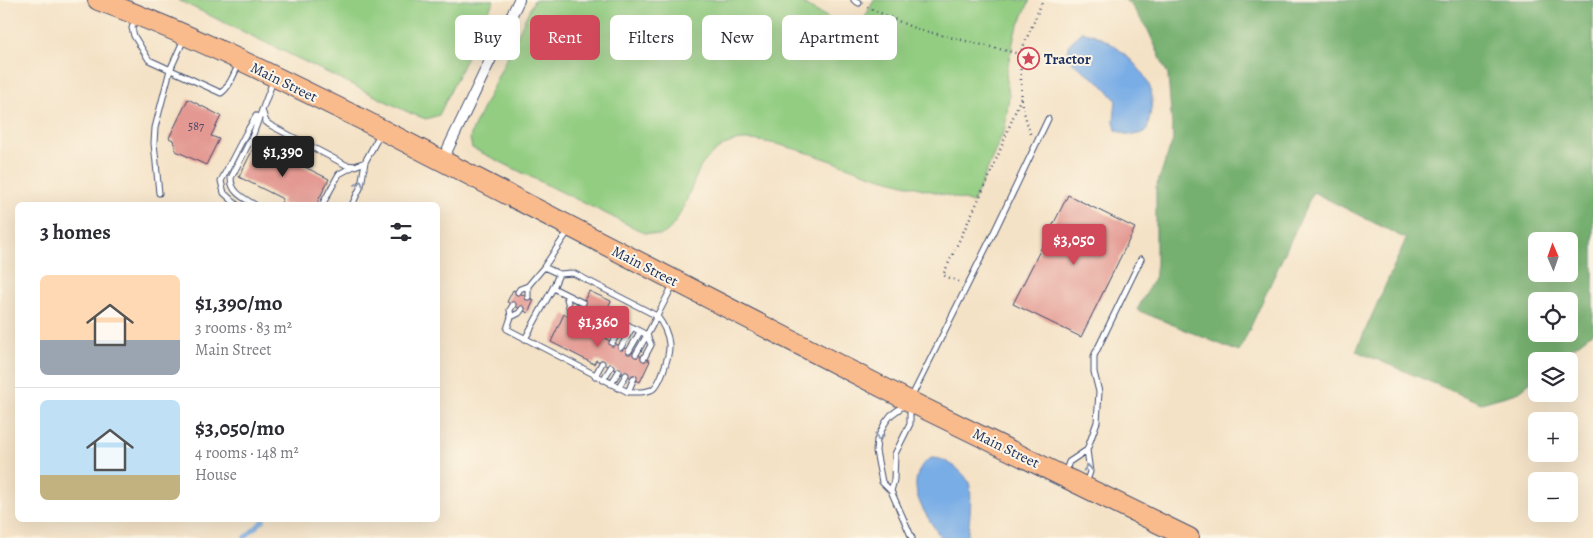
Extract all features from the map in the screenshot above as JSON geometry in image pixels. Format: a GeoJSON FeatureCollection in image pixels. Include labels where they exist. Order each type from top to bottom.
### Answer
{"type":"FeatureCollection","features":[{"type":"Feature","properties":{"kind":"highway","name":"Main Street"},"geometry":{"type":"LineString","coordinates":[[98,0],[137,14],[275,77],[909,401],[1189,538]]}},
{"type":"Feature","properties":{"kind":"street"},"geometry":{"type":"LineString","coordinates":[[442,161],[519,0]]}},
{"type":"Feature","properties":{"kind":"lane"},"geometry":{"type":"LineString","coordinates":[[137,14],[132,28],[139,46],[149,60],[170,70],[221,92],[229,84],[240,61]]}},
{"type":"Feature","properties":{"kind":"lane"},"geometry":{"type":"LineString","coordinates":[[159,193],[154,128],[170,70],[186,36]]}},
{"type":"Feature","properties":{"kind":"lane"},"geometry":{"type":"LineString","coordinates":[[250,202],[238,195],[231,181],[252,137],[275,77]]}},
{"type":"Feature","properties":{"kind":"lane"},"geometry":{"type":"LineString","coordinates":[[262,107],[263,116],[270,125],[346,165],[355,166]]}},
{"type":"Feature","properties":{"kind":"lane"},"geometry":{"type":"LineString","coordinates":[[234,202],[224,193],[221,181],[262,107]]}},
{"type":"Feature","properties":{"kind":"lane"},"geometry":{"type":"LineString","coordinates":[[912,538],[891,491],[882,482],[876,451],[880,430],[891,415],[909,401],[1048,119]]}},
{"type":"Feature","properties":{"kind":"lane"},"geometry":{"type":"LineString","coordinates":[[353,202],[361,186],[366,162],[382,130]]}},
{"type":"Feature","properties":{"kind":"lane"},"geometry":{"type":"LineString","coordinates":[[324,202],[339,174],[366,162]]}},
{"type":"Feature","properties":{"kind":"lane"},"geometry":{"type":"LineString","coordinates":[[518,292],[520,289],[528,286],[544,267],[570,227]]}},
{"type":"Feature","properties":{"kind":"lane"},"geometry":{"type":"LineString","coordinates":[[1063,476],[1070,462],[1086,450],[1094,432],[1098,417],[1098,387],[1094,372],[1094,356],[1141,259]]}},
{"type":"Feature","properties":{"kind":"lane"},"geometry":{"type":"LineString","coordinates":[[513,305],[510,310],[511,317],[507,329],[524,339],[628,392],[639,393],[653,390],[660,382],[669,345],[665,328],[657,316],[572,273],[559,274],[544,267]]}},
{"type":"Feature","properties":{"kind":"lane"},"geometry":{"type":"LineString","coordinates":[[524,339],[559,274]]}},
{"type":"Feature","properties":{"kind":"lane"},"geometry":{"type":"LineString","coordinates":[[636,354],[675,281]]}},
{"type":"Feature","properties":{"kind":"lane"},"geometry":{"type":"LineString","coordinates":[[528,286],[528,297]]}},
{"type":"Feature","properties":{"kind":"lane"},"geometry":{"type":"LineString","coordinates":[[553,288],[583,303]]}},
{"type":"Feature","properties":{"kind":"lane"},"geometry":{"type":"LineString","coordinates":[[566,295],[570,310],[577,314]]}},
{"type":"Feature","properties":{"kind":"lane"},"geometry":{"type":"LineString","coordinates":[[511,317],[522,309]]}},
{"type":"Feature","properties":{"kind":"lane"},"geometry":{"type":"LineString","coordinates":[[604,313],[647,335],[651,345],[644,358]]}},
{"type":"Feature","properties":{"kind":"lane"},"geometry":{"type":"LineString","coordinates":[[598,325],[604,328],[622,322]]}},
{"type":"Feature","properties":{"kind":"lane"},"geometry":{"type":"LineString","coordinates":[[612,343],[622,322]]}},
{"type":"Feature","properties":{"kind":"lane"},"geometry":{"type":"LineString","coordinates":[[621,347],[632,328]]}},
{"type":"Feature","properties":{"kind":"lane"},"geometry":{"type":"LineString","coordinates":[[629,351],[640,332]]}},
{"type":"Feature","properties":{"kind":"lane"},"geometry":{"type":"LineString","coordinates":[[595,376],[602,363]]}},
{"type":"Feature","properties":{"kind":"lane"},"geometry":{"type":"LineString","coordinates":[[603,380],[611,367]]}},
{"type":"Feature","properties":{"kind":"lane"},"geometry":{"type":"LineString","coordinates":[[611,384],[619,371]]}},
{"type":"Feature","properties":{"kind":"lane"},"geometry":{"type":"LineString","coordinates":[[618,388],[626,375]]}},
{"type":"Feature","properties":{"kind":"lane"},"geometry":{"type":"LineString","coordinates":[[628,392],[634,378]]}},
{"type":"Feature","properties":{"kind":"lane"},"geometry":{"type":"LineString","coordinates":[[891,491],[894,480],[895,454],[910,424],[909,401]]}},
{"type":"Feature","properties":{"kind":"lane"},"geometry":{"type":"LineString","coordinates":[[1085,486],[1090,472],[1086,450]]}},
{"type":"Feature","properties":{"kind":"path"},"geometry":{"type":"LineString","coordinates":[[1037,143],[1031,138],[1027,128],[1021,97],[1020,54],[1044,0]]}},
{"type":"Feature","properties":{"kind":"path"},"geometry":{"type":"LineString","coordinates":[[856,1],[916,29],[1020,54]]}},
{"type":"Feature","properties":{"kind":"path"},"geometry":{"type":"LineString","coordinates":[[959,282],[944,275],[991,172],[1021,97]]}},
{"type":"Feature","properties":{"kind":"green space"},"geometry":{"type":"Polygon","coordinates":[[[178,0],[494,0],[487,15],[455,15],[455,60],[465,60],[439,115],[426,119],[410,113],[178,0]]]}},
{"type":"Feature","properties":{"kind":"green space"},"geometry":{"type":"Polygon","coordinates":[[[534,0],[795,0],[823,15],[782,15],[782,60],[897,60],[897,15],[866,15],[874,0],[1030,0],[1015,33],[1006,74],[1009,96],[1005,128],[973,203],[878,177],[783,146],[763,141],[746,140],[727,144],[706,160],[700,168],[684,206],[673,225],[667,232],[660,235],[645,233],[472,148],[470,139],[472,131],[506,60],[520,60],[520,30],[534,0]]]}},
{"type":"Feature","properties":{"kind":"green space"},"geometry":{"type":"Polygon","coordinates":[[[1125,0],[1593,0],[1593,332],[1567,352],[1528,352],[1528,384],[1517,393],[1481,403],[1356,351],[1406,239],[1313,192],[1239,352],[1137,310],[1156,274],[1156,187],[1173,140],[1168,75],[1148,30],[1131,5],[1125,0]]]}},
{"type":"Feature","properties":{"kind":"water"},"geometry":{"type":"Polygon","coordinates":[[[1082,32],[1102,38],[1124,53],[1148,82],[1152,96],[1152,105],[1147,130],[1132,135],[1116,130],[1114,121],[1116,100],[1101,83],[1071,62],[1068,54],[1069,44],[1082,32]]]}},
{"type":"Feature","properties":{"kind":"water"},"geometry":{"type":"Polygon","coordinates":[[[932,458],[941,459],[954,466],[965,476],[969,483],[971,502],[967,538],[941,538],[921,506],[916,489],[916,480],[923,465],[932,458]]]}},
{"type":"Feature","properties":{"kind":"building"},"geometry":{"type":"Polygon","coordinates":[[[188,99],[221,116],[211,136],[219,139],[206,165],[176,151],[173,140],[169,138],[188,99]]]}},
{"type":"Feature","properties":{"kind":"building"},"geometry":{"type":"Polygon","coordinates":[[[256,143],[329,179],[318,202],[282,202],[283,199],[239,177],[256,143]]]}},
{"type":"Feature","properties":{"kind":"building"},"geometry":{"type":"Polygon","coordinates":[[[1068,195],[1135,228],[1081,337],[1013,304],[1068,195]]]}},
{"type":"Feature","properties":{"kind":"building"},"geometry":{"type":"Polygon","coordinates":[[[513,290],[534,300],[528,313],[507,302],[513,290]]]}},
{"type":"Feature","properties":{"kind":"building"},"geometry":{"type":"Polygon","coordinates":[[[589,291],[611,301],[597,329],[575,318],[589,291]]]}},
{"type":"Feature","properties":{"kind":"building"},"geometry":{"type":"Polygon","coordinates":[[[564,314],[607,335],[606,339],[650,361],[640,382],[596,360],[594,364],[551,342],[564,314]]]}},
{"type":"Feature","properties":{"kind":"waterway"},"geometry":{"type":"LineString","coordinates":[[244,538],[262,522]]}},
{"type":"Feature","properties":{"kind":"place","name":"Tractor"},"geometry":{"type":"Point","coordinates":[1028,59]}}]}
